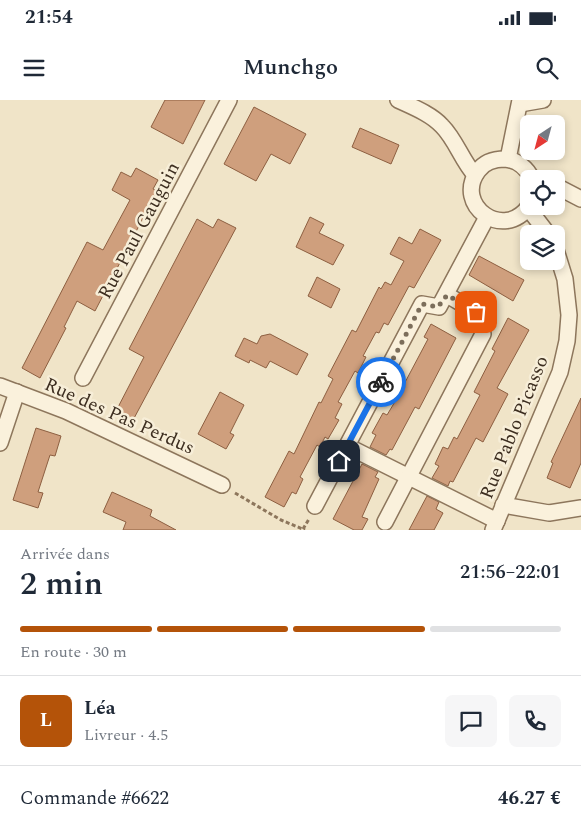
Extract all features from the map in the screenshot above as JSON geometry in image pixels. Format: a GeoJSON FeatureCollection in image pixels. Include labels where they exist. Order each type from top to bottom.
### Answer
{"type":"FeatureCollection","features":[{"type":"Feature","properties":{"kind":"street","name":"Rue Paul Gauguin"},"geometry":{"type":"LineString","coordinates":[[83,378],[230,100]]}},
{"type":"Feature","properties":{"kind":"street"},"geometry":{"type":"LineString","coordinates":[[398,100],[423,112],[443,126],[466,165],[475,175]]}},
{"type":"Feature","properties":{"kind":"street"},"geometry":{"type":"LineString","coordinates":[[508,159],[520,102],[543,100]]}},
{"type":"Feature","properties":{"kind":"street"},"geometry":{"type":"LineString","coordinates":[[520,214],[514,219],[496,220],[487,217],[480,211],[472,194],[475,175],[488,162],[508,159],[518,162],[526,170]]}},
{"type":"Feature","properties":{"kind":"street"},"geometry":{"type":"LineString","coordinates":[[565,191],[581,199]]}},
{"type":"Feature","properties":{"kind":"street"},"geometry":{"type":"LineString","coordinates":[[315,506],[422,304],[438,307],[447,295],[487,217]]}},
{"type":"Feature","properties":{"kind":"street","name":"Rue Pablo Picasso"},"geometry":{"type":"LineString","coordinates":[[495,525],[560,372],[567,341],[568,315],[562,270]]}},
{"type":"Feature","properties":{"kind":"street"},"geometry":{"type":"LineString","coordinates":[[385,522],[483,334],[476,312],[447,295]]}},
{"type":"Feature","properties":{"kind":"street","name":"Rue des Pas Perdus"},"geometry":{"type":"LineString","coordinates":[[0,386],[66,411],[222,485]]}},
{"type":"Feature","properties":{"kind":"street"},"geometry":{"type":"LineString","coordinates":[[0,444],[17,392]]}},
{"type":"Feature","properties":{"kind":"street"},"geometry":{"type":"LineString","coordinates":[[347,446],[495,525]]}},
{"type":"Feature","properties":{"kind":"street"},"geometry":{"type":"LineString","coordinates":[[503,505],[549,513],[581,508]]}},
{"type":"Feature","properties":{"kind":"path"},"geometry":{"type":"LineString","coordinates":[[222,485],[281,520],[305,530]]}},
{"type":"Feature","properties":{"kind":"building"},"geometry":{"type":"Polygon","coordinates":[[[165,100],[205,100],[183,144],[151,127],[165,100]]]}},
{"type":"Feature","properties":{"kind":"building"},"geometry":{"type":"Polygon","coordinates":[[[254,107],[306,134],[290,164],[271,154],[256,181],[224,164],[254,107]]]}},
{"type":"Feature","properties":{"kind":"building"},"geometry":{"type":"Polygon","coordinates":[[[360,128],[399,145],[391,164],[352,147],[360,128]]]}},
{"type":"Feature","properties":{"kind":"building"},"geometry":{"type":"Polygon","coordinates":[[[136,168],[158,180],[153,189],[157,191],[95,311],[77,301],[64,327],[66,328],[40,378],[22,368],[87,242],[103,250],[130,200],[112,190],[121,172],[131,177],[136,168]]]}},
{"type":"Feature","properties":{"kind":"building"},"geometry":{"type":"Polygon","coordinates":[[[310,217],[324,224],[319,233],[344,245],[333,265],[296,247],[310,217]]]}},
{"type":"Feature","properties":{"kind":"building"},"geometry":{"type":"Polygon","coordinates":[[[197,219],[213,228],[218,219],[236,228],[132,422],[115,413],[144,357],[129,349],[197,219]]]}},
{"type":"Feature","properties":{"kind":"building"},"geometry":{"type":"Polygon","coordinates":[[[420,229],[441,240],[414,288],[409,286],[388,325],[384,323],[379,333],[376,332],[363,356],[366,357],[358,373],[355,371],[338,402],[342,404],[335,418],[339,420],[328,439],[325,437],[320,447],[317,445],[300,477],[303,479],[296,494],[292,492],[284,507],[265,497],[289,451],[294,454],[319,402],[321,403],[333,379],[328,376],[352,330],[356,332],[379,287],[381,289],[385,282],[391,285],[404,261],[390,254],[399,237],[412,244],[420,229]]]}},
{"type":"Feature","properties":{"kind":"building"},"geometry":{"type":"Polygon","coordinates":[[[479,256],[524,280],[513,301],[469,275],[479,256]]]}},
{"type":"Feature","properties":{"kind":"building"},"geometry":{"type":"Polygon","coordinates":[[[317,277],[340,289],[331,308],[308,296],[317,277]]]}},
{"type":"Feature","properties":{"kind":"building"},"geometry":{"type":"Polygon","coordinates":[[[508,318],[529,330],[497,388],[508,394],[483,442],[476,438],[453,482],[450,481],[448,486],[432,478],[439,466],[435,464],[443,447],[448,449],[454,437],[457,439],[480,395],[474,392],[495,351],[492,349],[508,318]]]}},
{"type":"Feature","properties":{"kind":"building"},"geometry":{"type":"Polygon","coordinates":[[[431,324],[456,338],[419,409],[415,407],[392,450],[390,449],[386,455],[370,447],[376,435],[372,433],[383,413],[387,415],[393,405],[428,339],[424,337],[431,324]]]}},
{"type":"Feature","properties":{"kind":"building"},"geometry":{"type":"Polygon","coordinates":[[[270,334],[308,354],[297,375],[270,361],[266,368],[250,360],[249,363],[235,356],[244,338],[257,344],[261,336],[270,334]]]}},
{"type":"Feature","properties":{"kind":"building"},"geometry":{"type":"Polygon","coordinates":[[[220,392],[244,405],[230,433],[234,435],[226,449],[198,434],[220,392]]]}},
{"type":"Feature","properties":{"kind":"building"},"geometry":{"type":"Polygon","coordinates":[[[581,398],[581,463],[570,488],[547,478],[553,463],[551,462],[581,398]]]}},
{"type":"Feature","properties":{"kind":"building"},"geometry":{"type":"Polygon","coordinates":[[[36,428],[61,436],[55,456],[50,455],[38,492],[43,493],[38,508],[13,500],[36,428]]]}},
{"type":"Feature","properties":{"kind":"building"},"geometry":{"type":"Polygon","coordinates":[[[362,464],[378,472],[375,477],[379,479],[362,517],[368,519],[362,530],[354,530],[333,519],[362,464]]]}},
{"type":"Feature","properties":{"kind":"building"},"geometry":{"type":"Polygon","coordinates":[[[112,492],[152,510],[150,516],[176,530],[123,530],[126,522],[103,512],[112,492]]]}},
{"type":"Feature","properties":{"kind":"building"},"geometry":{"type":"Polygon","coordinates":[[[427,496],[439,502],[436,509],[443,513],[434,530],[409,530],[427,496]]]}},
{"type":"Feature","properties":{"kind":"way so far"},"geometry":{"type":"LineString","coordinates":[[381,382],[422,304],[438,307],[447,295],[476,312]]}},
{"type":"Feature","properties":{"kind":"route"},"geometry":{"type":"LineString","coordinates":[[339,461],[381,382]]}}]}
